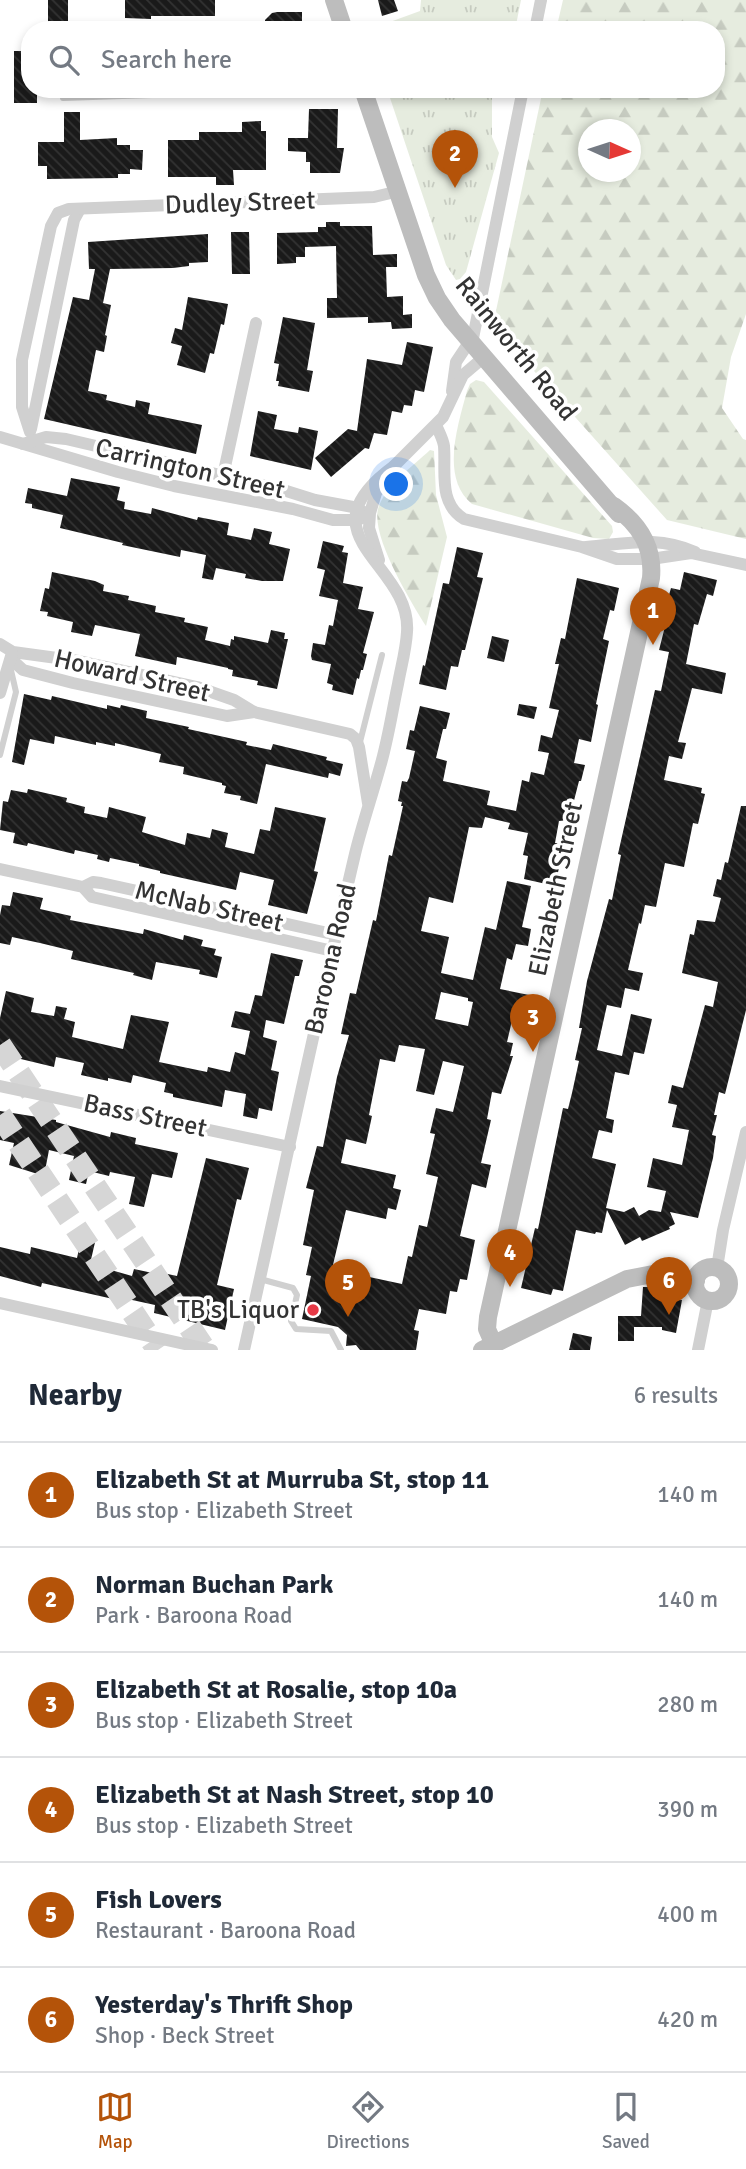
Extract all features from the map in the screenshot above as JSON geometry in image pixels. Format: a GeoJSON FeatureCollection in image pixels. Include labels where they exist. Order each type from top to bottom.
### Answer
{"type":"FeatureCollection","features":[{"type":"Feature","properties":{"kind":"street"},"geometry":{"type":"LineString","coordinates":[[334,0],[341,21]]}},
{"type":"Feature","properties":{"kind":"street"},"geometry":{"type":"LineString","coordinates":[[537,21],[541,0]]}},
{"type":"Feature","properties":{"kind":"street","name":"Rainworth Road"},"geometry":{"type":"LineString","coordinates":[[366,98],[432,286],[452,320],[614,506],[636,525],[643,551]]}},
{"type":"Feature","properties":{"kind":"street"},"geometry":{"type":"LineString","coordinates":[[451,398],[456,362],[471,342],[521,98]]}},
{"type":"Feature","properties":{"kind":"street","name":"Dudley Street"},"geometry":{"type":"LineString","coordinates":[[28,441],[21,397],[22,360],[53,220],[64,210],[374,197],[399,191]]}},
{"type":"Feature","properties":{"kind":"street"},"geometry":{"type":"LineString","coordinates":[[28,441],[74,220],[80,209]]}},
{"type":"Feature","properties":{"kind":"street"},"geometry":{"type":"LineString","coordinates":[[223,476],[257,323]]}},
{"type":"Feature","properties":{"kind":"street"},"geometry":{"type":"LineString","coordinates":[[394,466],[376,494],[369,516],[357,514],[369,485],[394,466],[436,425],[445,414],[462,377],[483,358]]}},
{"type":"Feature","properties":{"kind":"street"},"geometry":{"type":"LineString","coordinates":[[436,425],[444,445],[445,491],[457,515],[478,523],[582,547],[609,558],[674,543],[702,555],[746,565]]}},
{"type":"Feature","properties":{"kind":"street","name":"Carrington Street"},"geometry":{"type":"LineString","coordinates":[[0,437],[28,441],[118,472],[174,486],[293,509],[333,520],[357,514]]}},
{"type":"Feature","properties":{"kind":"street","name":"Carrington Street"},"geometry":{"type":"LineString","coordinates":[[28,441],[46,437],[60,438],[280,489],[357,514]]}},
{"type":"Feature","properties":{"kind":"street","name":"Baroona Road"},"geometry":{"type":"LineString","coordinates":[[244,1350],[333,951],[386,742],[407,631],[404,608],[362,544],[357,514]]}},
{"type":"Feature","properties":{"kind":"street","name":"Baroona Road"},"geometry":{"type":"LineString","coordinates":[[369,516],[370,536],[384,574]]}},
{"type":"Feature","properties":{"kind":"street"},"geometry":{"type":"LineString","coordinates":[[582,547],[643,551]]}},
{"type":"Feature","properties":{"kind":"street","name":"Elizabeth Street"},"geometry":{"type":"LineString","coordinates":[[488,1347],[488,1317],[651,579],[643,551]]}},
{"type":"Feature","properties":{"kind":"street"},"geometry":{"type":"LineString","coordinates":[[0,644],[11,658],[0,693]]}},
{"type":"Feature","properties":{"kind":"street","name":"Howard Street"},"geometry":{"type":"LineString","coordinates":[[11,658],[23,670],[73,683],[227,716],[254,712]]}},
{"type":"Feature","properties":{"kind":"street","name":"Howard Street"},"geometry":{"type":"LineString","coordinates":[[11,658],[79,660],[197,687],[234,700],[254,712],[347,733],[354,737],[359,747]]}},
{"type":"Feature","properties":{"kind":"street"},"geometry":{"type":"LineString","coordinates":[[359,747],[368,807]]}},
{"type":"Feature","properties":{"kind":"street","name":"McNab Street"},"geometry":{"type":"LineString","coordinates":[[0,869],[83,887],[92,897],[333,951]]}},
{"type":"Feature","properties":{"kind":"street","name":"McNab Street"},"geometry":{"type":"LineString","coordinates":[[83,887],[93,882],[101,883],[337,935]]}},
{"type":"Feature","properties":{"kind":"street","name":"Bass Street"},"geometry":{"type":"LineString","coordinates":[[0,1086],[290,1147]]}},
{"type":"Feature","properties":{"kind":"street"},"geometry":{"type":"LineString","coordinates":[[717,1268],[746,1132]]}},
{"type":"Feature","properties":{"kind":"street"},"geometry":{"type":"LineString","coordinates":[[706,1268],[717,1268],[722,1270],[737,1291],[718,1300],[708,1300],[697,1291],[696,1281],[706,1268]]}},
{"type":"Feature","properties":{"kind":"street"},"geometry":{"type":"LineString","coordinates":[[488,1347],[627,1279],[653,1274],[696,1281]]}},
{"type":"Feature","properties":{"kind":"street"},"geometry":{"type":"LineString","coordinates":[[698,1350],[708,1300]]}},
{"type":"Feature","properties":{"kind":"street"},"geometry":{"type":"LineString","coordinates":[[0,1303],[212,1350]]}},
{"type":"Feature","properties":{"kind":"lane"},"geometry":{"type":"LineString","coordinates":[[359,747],[382,655]]}},
{"type":"Feature","properties":{"kind":"lane"},"geometry":{"type":"LineString","coordinates":[[0,755],[16,692],[11,658]]}},
{"type":"Feature","properties":{"kind":"lane"},"geometry":{"type":"LineString","coordinates":[[260,1279],[293,1288],[297,1295],[291,1321],[296,1329],[331,1331],[341,1350]]}},
{"type":"Feature","properties":{"kind":"green space"},"geometry":{"type":"Polygon","coordinates":[[[421,0],[521,0],[517,21],[393,21],[420,11],[421,0]]]}},
{"type":"Feature","properties":{"kind":"green space"},"geometry":{"type":"Polygon","coordinates":[[[563,0],[746,0],[746,314],[731,357],[722,408],[746,440],[746,539],[667,520],[493,325],[541,98],[725,98],[725,21],[558,21],[563,0]]]}},
{"type":"Feature","properties":{"kind":"green space"},"geometry":{"type":"Polygon","coordinates":[[[390,98],[492,98],[492,137],[499,153],[466,272],[456,280],[446,265],[390,98]]]}},
{"type":"Feature","properties":{"kind":"green space"},"geometry":{"type":"Polygon","coordinates":[[[476,380],[484,382],[612,526],[613,532],[609,539],[593,538],[472,504],[462,493],[456,480],[454,450],[467,391],[470,384],[476,380]]]}},
{"type":"Feature","properties":{"kind":"green space"},"geometry":{"type":"Polygon","coordinates":[[[430,450],[434,451],[436,495],[447,537],[426,626],[393,567],[377,518],[379,506],[388,490],[430,450]]]}},
{"type":"Feature","properties":{"kind":"building"},"geometry":{"type":"Polygon","coordinates":[[[48,0],[68,0],[68,21],[48,21],[48,0]]]}},
{"type":"Feature","properties":{"kind":"building"},"geometry":{"type":"Polygon","coordinates":[[[125,0],[215,0],[215,16],[125,18],[125,0]]]}},
{"type":"Feature","properties":{"kind":"building"},"geometry":{"type":"Polygon","coordinates":[[[378,0],[394,0],[398,11],[382,16],[378,0]]]}},
{"type":"Feature","properties":{"kind":"building"},"geometry":{"type":"Polygon","coordinates":[[[302,12],[302,21],[265,21],[272,13],[302,12]]]}},
{"type":"Feature","properties":{"kind":"building"},"geometry":{"type":"Polygon","coordinates":[[[14,51],[21,51],[21,98],[37,98],[37,103],[14,103],[14,51]]]}},
{"type":"Feature","properties":{"kind":"building"},"geometry":{"type":"Polygon","coordinates":[[[309,109],[338,109],[337,148],[344,148],[340,173],[310,173],[306,152],[288,151],[288,138],[308,138],[309,109]]]}},
{"type":"Feature","properties":{"kind":"building"},"geometry":{"type":"Polygon","coordinates":[[[64,112],[80,112],[80,140],[117,138],[117,145],[130,145],[130,150],[143,150],[142,170],[130,169],[130,174],[118,174],[118,178],[47,179],[47,166],[38,166],[38,142],[64,142],[64,112]]]}},
{"type":"Feature","properties":{"kind":"building"},"geometry":{"type":"Polygon","coordinates":[[[261,121],[261,131],[266,131],[266,170],[233,170],[234,185],[216,185],[216,177],[168,177],[168,140],[199,140],[199,132],[242,132],[242,122],[261,121]]]}},
{"type":"Feature","properties":{"kind":"building"},"geometry":{"type":"Polygon","coordinates":[[[326,222],[340,222],[340,226],[372,226],[373,255],[397,254],[397,267],[386,267],[387,297],[403,296],[403,315],[412,314],[412,328],[392,329],[391,322],[368,323],[368,317],[327,318],[327,298],[337,298],[336,246],[305,247],[305,257],[296,257],[296,263],[277,264],[277,233],[318,232],[318,227],[326,227],[326,222]]]}},
{"type":"Feature","properties":{"kind":"building"},"geometry":{"type":"Polygon","coordinates":[[[231,232],[249,232],[250,274],[232,274],[231,232]]]}},
{"type":"Feature","properties":{"kind":"building"},"geometry":{"type":"Polygon","coordinates":[[[208,234],[208,262],[189,263],[189,266],[173,268],[110,269],[103,303],[111,305],[105,335],[107,336],[104,352],[96,350],[88,391],[107,395],[106,400],[135,407],[136,400],[150,403],[148,414],[202,425],[196,454],[44,419],[73,297],[89,300],[95,269],[89,269],[88,242],[208,234]]]}},
{"type":"Feature","properties":{"kind":"building"},"geometry":{"type":"Polygon","coordinates":[[[188,297],[228,304],[224,325],[221,324],[214,354],[210,353],[205,373],[177,365],[182,346],[171,343],[175,328],[182,330],[188,297]]]}},
{"type":"Feature","properties":{"kind":"building"},"geometry":{"type":"Polygon","coordinates":[[[283,317],[315,323],[307,370],[313,371],[309,392],[278,386],[279,381],[276,381],[279,364],[274,363],[283,317]]]}},
{"type":"Feature","properties":{"kind":"building"},"geometry":{"type":"Polygon","coordinates":[[[407,342],[433,347],[424,392],[415,390],[412,406],[404,405],[402,413],[392,411],[387,435],[374,433],[369,449],[365,448],[331,477],[315,458],[348,429],[357,431],[367,359],[402,365],[407,342]]]}},
{"type":"Feature","properties":{"kind":"building"},"geometry":{"type":"Polygon","coordinates":[[[258,411],[277,415],[274,429],[298,433],[299,427],[318,431],[311,470],[250,456],[258,411]]]}},
{"type":"Feature","properties":{"kind":"building"},"geometry":{"type":"Polygon","coordinates":[[[71,478],[120,487],[117,500],[125,502],[124,509],[151,514],[152,508],[197,520],[198,517],[229,523],[227,535],[251,540],[254,528],[272,532],[269,544],[290,549],[283,581],[245,578],[246,574],[216,568],[213,580],[202,578],[206,555],[181,550],[180,557],[60,528],[63,515],[32,508],[32,504],[25,503],[28,488],[67,496],[71,478]]]}},
{"type":"Feature","properties":{"kind":"building"},"geometry":{"type":"Polygon","coordinates":[[[323,541],[344,546],[342,552],[348,553],[343,583],[363,587],[358,609],[374,612],[363,653],[367,654],[363,670],[359,679],[357,678],[353,695],[332,690],[333,685],[327,683],[331,664],[312,660],[311,656],[313,643],[325,645],[329,625],[333,626],[338,600],[319,596],[325,570],[317,568],[323,541]]]}},
{"type":"Feature","properties":{"kind":"building"},"geometry":{"type":"Polygon","coordinates":[[[457,547],[483,553],[477,577],[483,578],[465,650],[462,650],[458,667],[451,666],[446,690],[419,684],[443,583],[449,584],[457,547]]]}},
{"type":"Feature","properties":{"kind":"building"},"geometry":{"type":"Polygon","coordinates":[[[52,572],[95,581],[104,585],[103,591],[129,596],[128,600],[156,606],[155,612],[185,618],[184,622],[208,627],[205,640],[230,646],[234,636],[268,643],[271,630],[285,633],[284,639],[288,639],[277,689],[257,685],[258,681],[232,676],[233,670],[228,668],[177,657],[176,665],[135,656],[140,634],[95,625],[92,636],[71,632],[73,622],[47,616],[48,612],[40,611],[45,588],[49,589],[52,572]]]}},
{"type":"Feature","properties":{"kind":"building"},"geometry":{"type":"Polygon","coordinates":[[[684,572],[717,580],[713,596],[707,594],[698,625],[694,624],[686,664],[726,673],[722,694],[692,688],[678,742],[686,743],[682,759],[669,756],[664,780],[702,788],[701,793],[705,794],[698,824],[693,823],[684,867],[665,863],[656,907],[645,905],[628,970],[643,973],[639,991],[625,988],[621,1008],[607,1005],[597,1050],[622,1056],[631,1014],[652,1019],[644,1054],[634,1052],[629,1075],[615,1072],[606,1118],[614,1120],[612,1133],[599,1130],[598,1133],[592,1158],[616,1164],[606,1208],[624,1212],[634,1207],[639,1216],[649,1210],[661,1212],[666,1191],[647,1187],[653,1158],[682,1165],[689,1130],[672,1127],[677,1105],[668,1103],[672,1085],[683,1088],[705,1005],[713,1007],[718,982],[682,973],[690,934],[694,935],[697,920],[715,922],[721,898],[713,896],[717,879],[721,880],[725,862],[728,863],[741,806],[746,806],[746,1010],[725,1094],[719,1092],[712,1135],[716,1136],[713,1158],[698,1218],[670,1212],[675,1224],[669,1227],[670,1229],[642,1241],[640,1237],[625,1245],[607,1210],[602,1233],[576,1230],[563,1291],[553,1289],[551,1295],[521,1288],[535,1228],[538,1229],[563,1108],[568,1109],[572,1093],[579,1061],[575,1060],[582,1028],[579,1028],[587,981],[609,899],[612,900],[621,855],[618,854],[655,690],[661,691],[669,652],[659,650],[671,603],[667,602],[671,588],[680,590],[684,572]]]}},
{"type":"Feature","properties":{"kind":"building"},"geometry":{"type":"Polygon","coordinates":[[[577,578],[619,588],[614,611],[610,610],[603,639],[609,641],[591,742],[579,739],[574,763],[585,765],[581,781],[569,820],[559,821],[555,843],[564,845],[555,886],[524,879],[528,856],[523,855],[528,833],[508,829],[510,823],[485,817],[482,828],[469,827],[453,903],[429,897],[421,931],[449,937],[441,973],[473,980],[485,927],[496,930],[507,881],[531,886],[522,927],[531,929],[528,946],[516,944],[512,960],[507,958],[500,989],[529,995],[525,1014],[514,1012],[507,1042],[513,1043],[510,1056],[513,1056],[501,1094],[492,1092],[487,1119],[491,1120],[481,1163],[491,1165],[486,1188],[472,1184],[460,1236],[475,1240],[467,1280],[460,1279],[457,1292],[450,1291],[446,1314],[419,1309],[414,1330],[419,1331],[416,1350],[360,1350],[356,1345],[346,1346],[347,1335],[338,1327],[302,1319],[311,1276],[306,1275],[312,1247],[303,1245],[314,1190],[306,1188],[317,1146],[323,1147],[337,1077],[349,1035],[341,1034],[350,993],[356,994],[373,920],[376,921],[389,855],[392,856],[403,806],[402,802],[398,801],[402,781],[407,782],[409,778],[415,751],[406,749],[410,730],[414,731],[420,706],[450,713],[436,758],[447,761],[443,781],[490,791],[487,805],[516,811],[522,780],[529,782],[531,772],[544,775],[549,753],[538,751],[541,735],[552,738],[559,710],[549,708],[559,664],[555,664],[561,638],[565,639],[577,578]],[[441,992],[435,1019],[468,1026],[473,1002],[468,1001],[468,998],[441,992]],[[399,1045],[395,1062],[380,1059],[366,1144],[346,1139],[341,1163],[396,1175],[393,1188],[401,1190],[396,1210],[388,1208],[386,1219],[346,1210],[332,1269],[402,1284],[408,1256],[412,1257],[419,1225],[427,1227],[438,1177],[426,1174],[435,1134],[430,1133],[436,1108],[453,1112],[464,1066],[443,1061],[434,1095],[416,1091],[425,1049],[399,1045]]]}},
{"type":"Feature","properties":{"kind":"building"},"geometry":{"type":"Polygon","coordinates":[[[492,636],[509,640],[504,662],[487,658],[492,636]]]}},
{"type":"Feature","properties":{"kind":"building"},"geometry":{"type":"Polygon","coordinates":[[[24,694],[51,700],[52,696],[107,709],[107,705],[120,708],[121,705],[147,711],[146,718],[247,742],[246,745],[271,750],[273,744],[327,757],[326,760],[343,764],[340,776],[329,773],[328,778],[266,764],[257,804],[240,800],[241,796],[224,793],[226,786],[222,783],[183,774],[184,767],[159,762],[161,754],[115,743],[115,746],[96,742],[96,745],[55,736],[54,744],[30,739],[24,765],[12,762],[24,694]]]}},
{"type":"Feature","properties":{"kind":"building"},"geometry":{"type":"Polygon","coordinates":[[[519,704],[537,707],[534,719],[517,715],[519,704]]]}},
{"type":"Feature","properties":{"kind":"building"},"geometry":{"type":"Polygon","coordinates":[[[28,789],[67,798],[66,802],[85,807],[84,813],[107,818],[109,807],[146,817],[142,832],[185,845],[187,833],[210,838],[212,829],[228,833],[225,847],[254,854],[260,829],[270,831],[275,807],[326,818],[314,871],[318,872],[307,914],[268,905],[274,880],[240,872],[236,890],[160,873],[139,864],[110,858],[109,862],[97,859],[98,855],[75,850],[74,854],[28,843],[27,846],[13,843],[15,833],[0,830],[3,801],[8,802],[11,790],[27,793],[28,789]]]}},
{"type":"Feature","properties":{"kind":"building"},"geometry":{"type":"Polygon","coordinates":[[[13,892],[43,898],[40,909],[71,916],[70,920],[143,934],[144,929],[183,940],[184,935],[203,940],[201,946],[216,949],[214,955],[222,957],[217,978],[199,974],[200,970],[156,962],[152,980],[133,975],[134,973],[71,959],[73,951],[12,937],[10,945],[0,943],[2,905],[10,906],[13,892]]]}},
{"type":"Feature","properties":{"kind":"building"},"geometry":{"type":"Polygon","coordinates":[[[271,953],[303,960],[299,976],[295,976],[284,1024],[266,1020],[263,1037],[277,1041],[271,1070],[279,1072],[272,1111],[259,1108],[257,1119],[243,1116],[246,1094],[225,1090],[222,1107],[173,1097],[173,1094],[164,1092],[166,1083],[133,1075],[131,1083],[81,1075],[84,1063],[56,1057],[54,1067],[0,1054],[0,1018],[6,991],[34,998],[31,1012],[54,1016],[56,1006],[67,1008],[64,1019],[75,1022],[72,1037],[123,1049],[131,1015],[169,1022],[159,1062],[207,1072],[208,1067],[230,1072],[235,1052],[245,1055],[250,1031],[231,1027],[235,1011],[250,1014],[255,995],[262,996],[271,953]]]}},
{"type":"Feature","properties":{"kind":"building"},"geometry":{"type":"Polygon","coordinates":[[[0,1111],[56,1120],[110,1137],[111,1132],[136,1138],[135,1144],[178,1153],[172,1178],[152,1174],[144,1207],[129,1204],[135,1177],[110,1172],[109,1176],[89,1171],[86,1184],[69,1180],[74,1156],[49,1150],[44,1176],[9,1165],[14,1143],[0,1140],[0,1111]]]}},
{"type":"Feature","properties":{"kind":"building"},"geometry":{"type":"Polygon","coordinates":[[[206,1158],[249,1168],[241,1200],[237,1199],[217,1285],[234,1289],[225,1330],[154,1313],[155,1305],[123,1298],[122,1301],[42,1283],[41,1287],[0,1276],[0,1247],[30,1254],[31,1247],[77,1258],[82,1235],[96,1238],[90,1264],[132,1276],[134,1269],[177,1276],[206,1158]]]}},
{"type":"Feature","properties":{"kind":"building"},"geometry":{"type":"Polygon","coordinates":[[[643,1287],[655,1287],[655,1294],[682,1300],[676,1333],[662,1330],[662,1327],[634,1327],[634,1341],[618,1341],[618,1316],[641,1316],[643,1287]]]}},
{"type":"Feature","properties":{"kind":"building"},"geometry":{"type":"Polygon","coordinates":[[[573,1333],[592,1337],[590,1350],[569,1350],[573,1333]]]}},
{"type":"Feature","properties":{"kind":"tunnel"},"geometry":{"type":"LineString","coordinates":[[0,1045],[205,1350]]}},
{"type":"Feature","properties":{"kind":"tunnel"},"geometry":{"type":"LineString","coordinates":[[0,1115],[158,1350]]}},
{"type":"Feature","properties":{"kind":"place","name":"Norman Buchan Park"},"geometry":{"type":"Point","coordinates":[455,188]}},
{"type":"Feature","properties":{"kind":"place","name":"Elizabeth St at Murruba St, stop 11"},"geometry":{"type":"Point","coordinates":[653,645]}},
{"type":"Feature","properties":{"kind":"place","name":"Elizabeth St at Rosalie, stop 10a"},"geometry":{"type":"Point","coordinates":[533,1052]}},
{"type":"Feature","properties":{"kind":"place","name":"Elizabeth St at Nash Street, stop 10"},"geometry":{"type":"Point","coordinates":[510,1287]}},
{"type":"Feature","properties":{"kind":"place","name":"TB's Liquor"},"geometry":{"type":"Point","coordinates":[313,1310]}},
{"type":"Feature","properties":{"kind":"place","name":"Yesterday's Thrift Shop"},"geometry":{"type":"Point","coordinates":[669,1315]}},
{"type":"Feature","properties":{"kind":"place","name":"Fish Lovers"},"geometry":{"type":"Point","coordinates":[348,1317]}}]}
